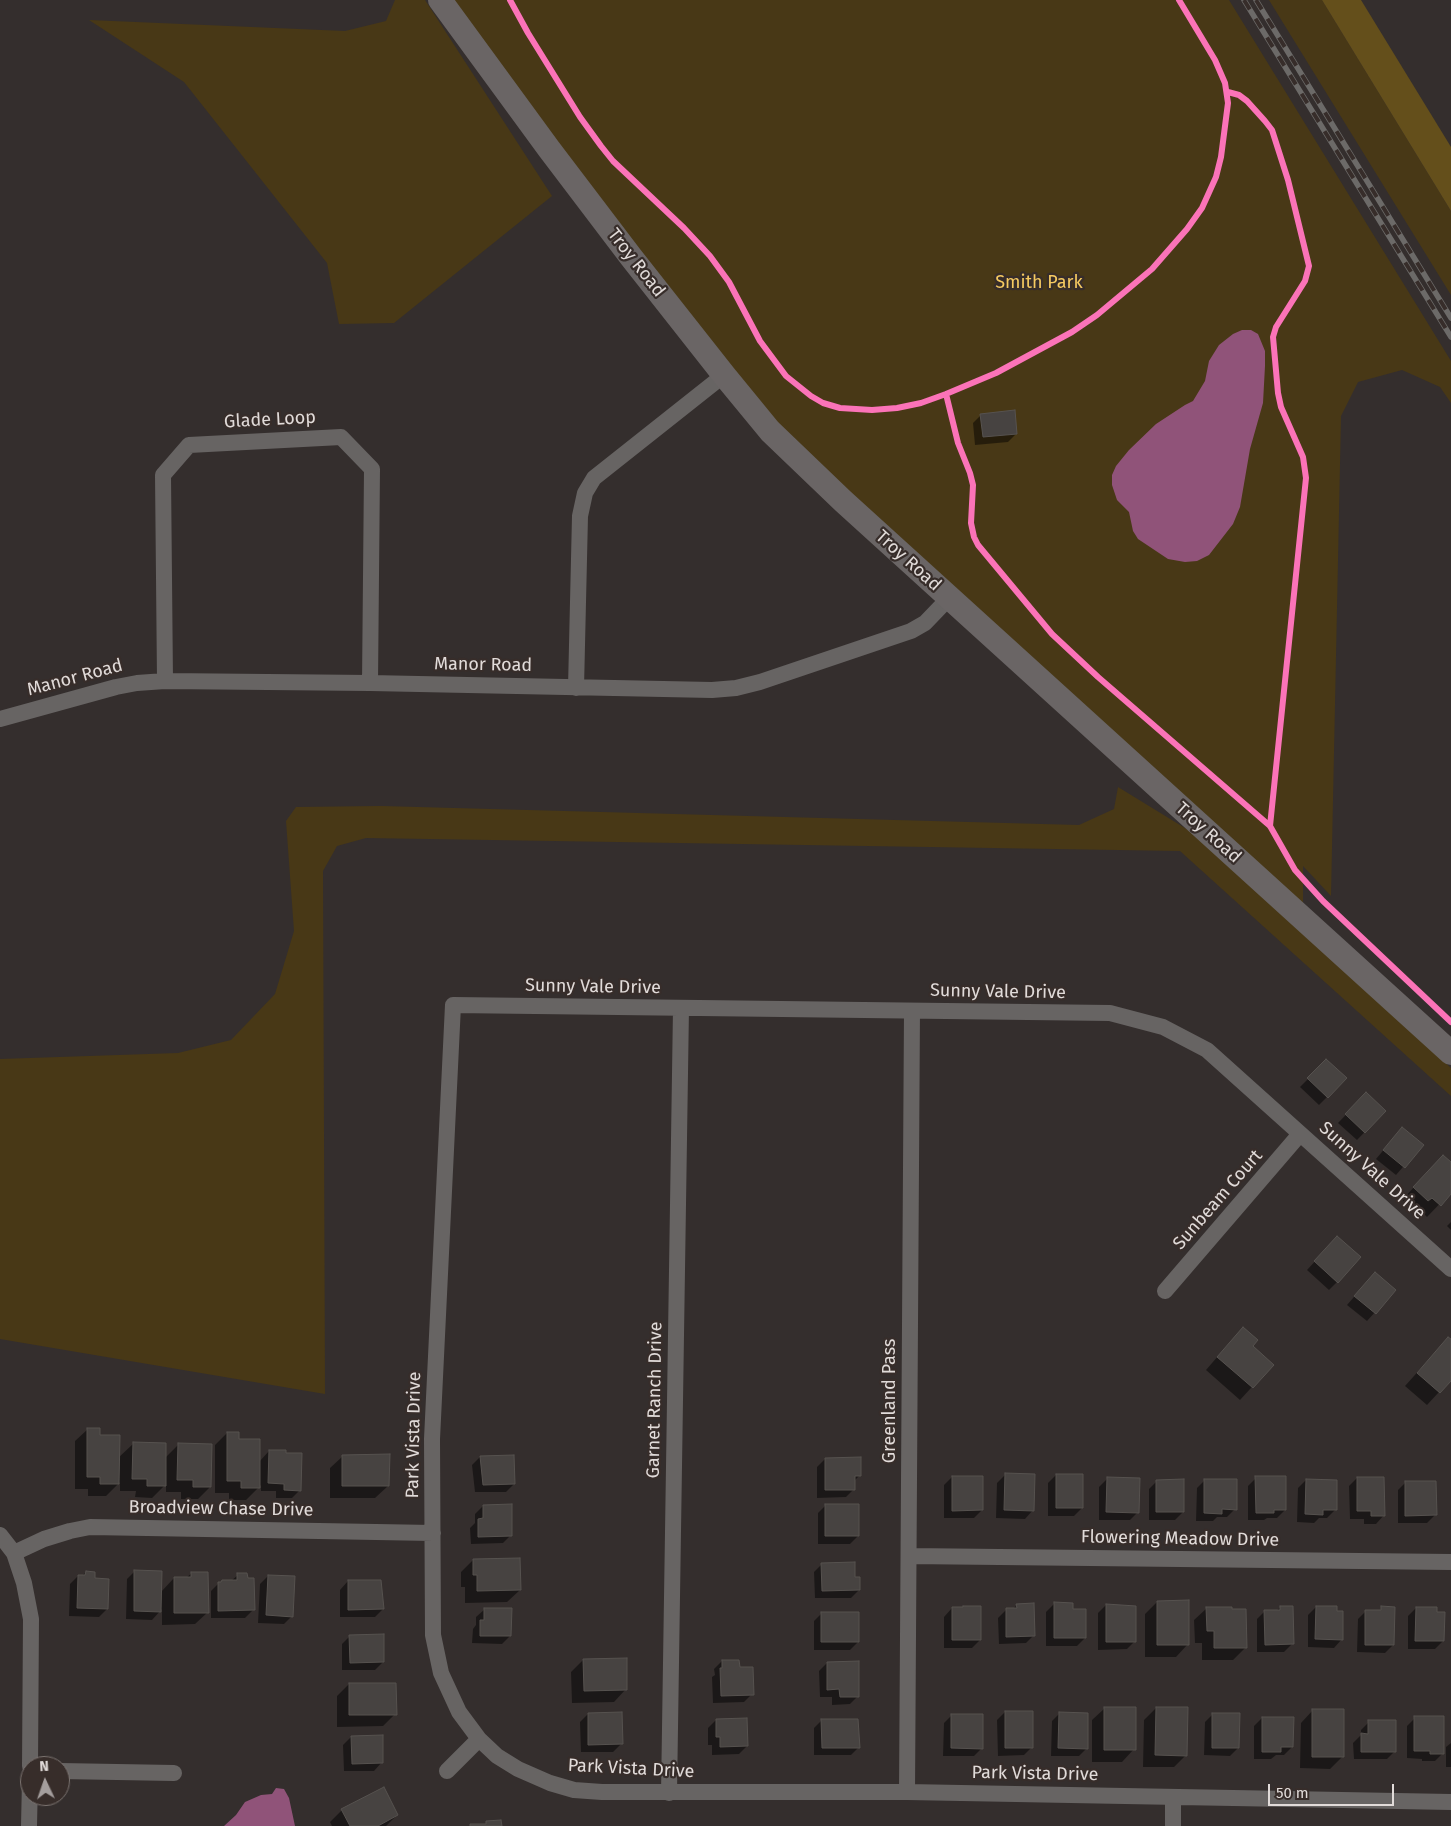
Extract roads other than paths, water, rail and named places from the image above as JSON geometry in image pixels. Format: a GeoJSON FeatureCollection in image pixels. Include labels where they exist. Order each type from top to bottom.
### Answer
{"type":"FeatureCollection","features":[{"type":"Feature","properties":{"kind":"street","name":"Troy Road"},"geometry":{"type":"LineString","coordinates":[[440,0],[549,149],[724,375],[770,431],[949,598],[1451,1053]]}},
{"type":"Feature","properties":{"kind":"street"},"geometry":{"type":"LineString","coordinates":[[576,688],[580,516],[585,493],[594,478],[724,375]]}},
{"type":"Feature","properties":{"kind":"street","name":"Glade Loop"},"geometry":{"type":"LineString","coordinates":[[165,681],[163,474],[189,445],[341,437],[372,469],[370,683]]}},
{"type":"Feature","properties":{"kind":"street","name":"Manor Road"},"geometry":{"type":"LineString","coordinates":[[0,719],[116,687],[165,681],[712,690],[736,688],[760,682],[911,631],[924,623],[949,598]]}},
{"type":"Feature","properties":{"kind":"street","name":"Sunny Vale Drive"},"geometry":{"type":"LineString","coordinates":[[453,1005],[1110,1014],[1163,1027],[1207,1050],[1451,1269]]}},
{"type":"Feature","properties":{"kind":"street","name":"Park Vista Drive"},"geometry":{"type":"LineString","coordinates":[[453,1005],[432,1438],[433,1635],[441,1673],[452,1700],[479,1738],[497,1756],[518,1770],[574,1790],[669,1793],[907,1792],[1451,1802]]}},
{"type":"Feature","properties":{"kind":"street","name":"Garnet Ranch Drive"},"geometry":{"type":"LineString","coordinates":[[669,1793],[681,1008]]}},
{"type":"Feature","properties":{"kind":"street","name":"Greenland Pass"},"geometry":{"type":"LineString","coordinates":[[907,1792],[912,1011]]}},
{"type":"Feature","properties":{"kind":"street","name":"Sunbeam Court"},"geometry":{"type":"LineString","coordinates":[[1165,1291],[1300,1134]]}},
{"type":"Feature","properties":{"kind":"street","name":"Broadview Chase Drive"},"geometry":{"type":"LineString","coordinates":[[14,1553],[44,1539],[70,1530],[90,1528],[433,1533]]}},
{"type":"Feature","properties":{"kind":"street"},"geometry":{"type":"LineString","coordinates":[[0,1535],[14,1553],[24,1583],[31,1619],[30,1756]]}},
{"type":"Feature","properties":{"kind":"street","name":"Flowering Meadow Drive"},"geometry":{"type":"LineString","coordinates":[[909,1556],[1451,1562]]}},
{"type":"Feature","properties":{"kind":"street"},"geometry":{"type":"LineString","coordinates":[[447,1771],[479,1738]]}},
{"type":"Feature","properties":{"kind":"street"},"geometry":{"type":"LineString","coordinates":[[70,1771],[174,1773]]}},
{"type":"Feature","properties":{"kind":"street"},"geometry":{"type":"LineString","coordinates":[[1173,1797],[1173,1826]]}},
{"type":"Feature","properties":{"kind":"street"},"geometry":{"type":"LineString","coordinates":[[29,1806],[29,1826]]}},
{"type":"Feature","properties":{"kind":"railway"},"geometry":{"type":"LineString","coordinates":[[1244,0],[1451,337]]}},
{"type":"Feature","properties":{"kind":"railway"},"geometry":{"type":"LineString","coordinates":[[1256,0],[1451,318]]}},
{"type":"Feature","properties":{"kind":"park label","name":"Smith Park"},"geometry":{"type":"Point","coordinates":[1039,283]}}]}
